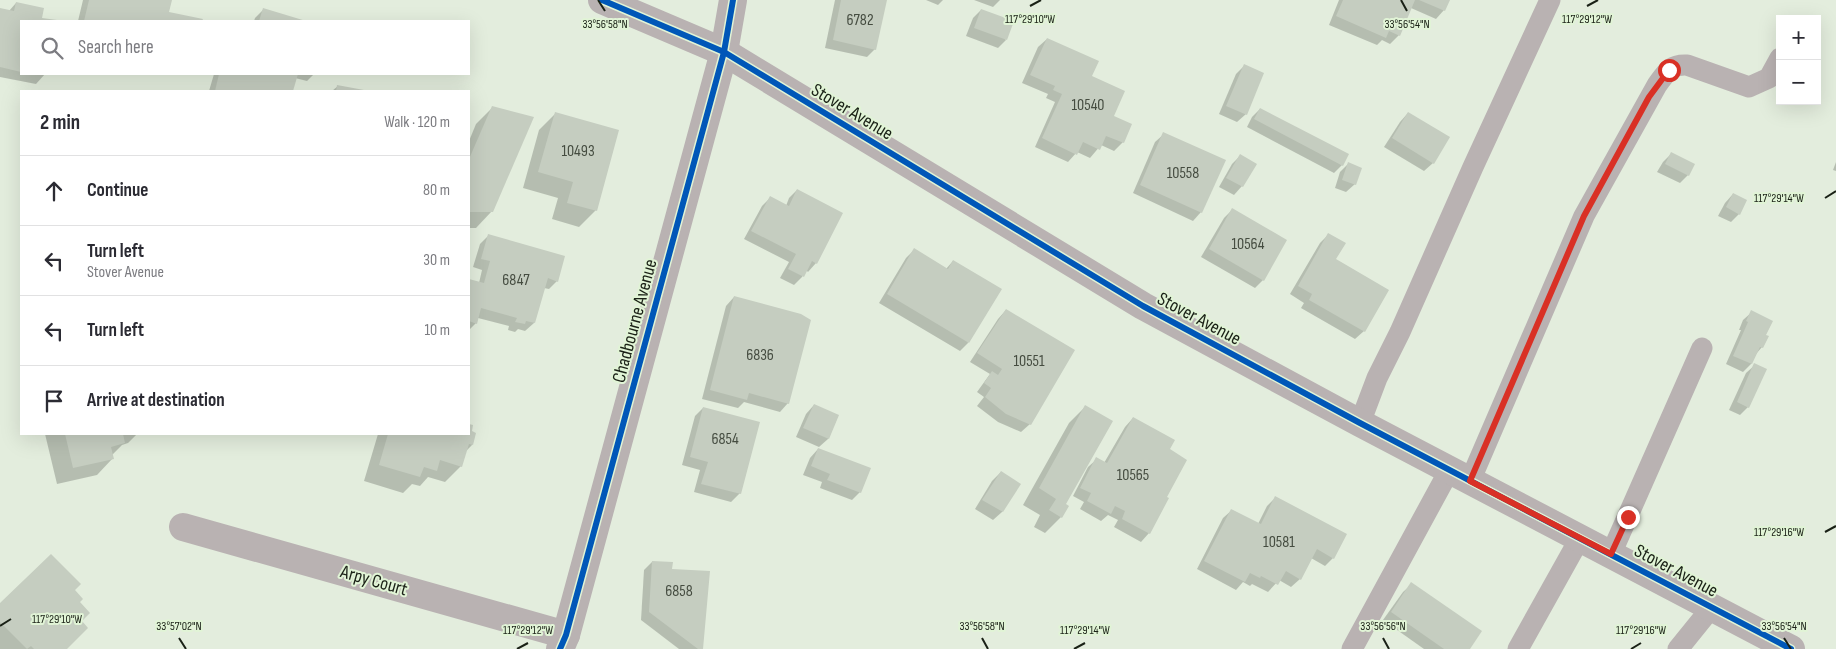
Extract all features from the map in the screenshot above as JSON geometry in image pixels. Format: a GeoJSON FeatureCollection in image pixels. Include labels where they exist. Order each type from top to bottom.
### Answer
{"type":"FeatureCollection","features":[{"type":"Feature","properties":{"kind":"street","name":"Stover Avenue"},"geometry":{"type":"LineString","coordinates":[[602,0],[724,52],[1142,306],[1360,423],[1791,649]]}},
{"type":"Feature","properties":{"kind":"street","name":"Chadbourne Avenue"},"geometry":{"type":"LineString","coordinates":[[563,642],[724,52],[733,0]]}},
{"type":"Feature","properties":{"kind":"street","name":"Arpy Court"},"geometry":{"type":"LineString","coordinates":[[183,527],[563,642]]}},
{"type":"Feature","properties":{"kind":"lane"},"geometry":{"type":"LineString","coordinates":[[1360,423],[1377,378],[1400,332],[1550,0]]}},
{"type":"Feature","properties":{"kind":"lane"},"geometry":{"type":"LineString","coordinates":[[1352,649],[1460,475],[1584,216],[1657,85],[1676,64],[1687,65],[1736,84],[1749,87],[1769,78],[1779,60]]}},
{"type":"Feature","properties":{"kind":"lane"},"geometry":{"type":"LineString","coordinates":[[1611,554],[1702,348]]}},
{"type":"Feature","properties":{"kind":"lane"},"geometry":{"type":"LineString","coordinates":[[1518,649],[1580,538]]}},
{"type":"Feature","properties":{"kind":"lane"},"geometry":{"type":"LineString","coordinates":[[1678,649],[1712,607]]}},
{"type":"Feature","properties":{"kind":"building"},"geometry":{"type":"Polygon","coordinates":[[[89,0],[172,0],[169,12],[203,19],[202,20],[84,20],[89,0]]]}},
{"type":"Feature","properties":{"kind":"building"},"geometry":{"type":"Polygon","coordinates":[[[841,0],[887,0],[876,50],[833,40],[841,0]]]}},
{"type":"Feature","properties":{"kind":"building"},"geometry":{"type":"Polygon","coordinates":[[[1343,0],[1415,0],[1400,36],[1389,31],[1386,38],[1336,16],[1343,0]]]}},
{"type":"Feature","properties":{"kind":"building"},"geometry":{"type":"Polygon","coordinates":[[[1419,0],[1450,0],[1445,11],[1419,0]]]}},
{"type":"Feature","properties":{"kind":"building"},"geometry":{"type":"Polygon","coordinates":[[[16,2],[44,8],[42,18],[57,20],[20,20],[20,72],[0,67],[0,8],[14,11],[16,2]]]}},
{"type":"Feature","properties":{"kind":"building"},"geometry":{"type":"Polygon","coordinates":[[[263,8],[303,20],[259,20],[263,8]]]}},
{"type":"Feature","properties":{"kind":"building"},"geometry":{"type":"Polygon","coordinates":[[[981,9],[1014,21],[1007,40],[974,28],[981,9]]]}},
{"type":"Feature","properties":{"kind":"building"},"geometry":{"type":"Polygon","coordinates":[[[1047,38],[1099,61],[1092,76],[1125,91],[1114,116],[1132,124],[1124,143],[1106,136],[1100,150],[1083,142],[1077,155],[1042,138],[1062,94],[1053,90],[1055,86],[1030,75],[1047,38]]]}},
{"type":"Feature","properties":{"kind":"building"},"geometry":{"type":"Polygon","coordinates":[[[1244,64],[1264,73],[1247,115],[1226,106],[1244,64]]]}},
{"type":"Feature","properties":{"kind":"building"},"geometry":{"type":"Polygon","coordinates":[[[219,75],[298,75],[293,90],[215,90],[219,75]]]}},
{"type":"Feature","properties":{"kind":"building"},"geometry":{"type":"Polygon","coordinates":[[[337,85],[364,90],[336,90],[337,85]]]}},
{"type":"Feature","properties":{"kind":"building"},"geometry":{"type":"Polygon","coordinates":[[[492,106],[534,117],[493,212],[470,212],[470,157],[492,106]]]}},
{"type":"Feature","properties":{"kind":"building"},"geometry":{"type":"Polygon","coordinates":[[[1260,108],[1349,154],[1343,166],[1254,119],[1260,108]]]}},
{"type":"Feature","properties":{"kind":"building"},"geometry":{"type":"Polygon","coordinates":[[[555,112],[619,130],[597,211],[567,203],[573,182],[538,172],[555,112]]]}},
{"type":"Feature","properties":{"kind":"building"},"geometry":{"type":"Polygon","coordinates":[[[1408,112],[1450,137],[1434,164],[1392,138],[1408,112]]]}},
{"type":"Feature","properties":{"kind":"building"},"geometry":{"type":"Polygon","coordinates":[[[1163,132],[1226,160],[1202,213],[1140,185],[1163,132]]]}},
{"type":"Feature","properties":{"kind":"building"},"geometry":{"type":"Polygon","coordinates":[[[1671,152],[1695,164],[1689,176],[1665,164],[1671,152]]]}},
{"type":"Feature","properties":{"kind":"building"},"geometry":{"type":"Polygon","coordinates":[[[1240,154],[1257,164],[1243,187],[1226,178],[1240,154]]]}},
{"type":"Feature","properties":{"kind":"building"},"geometry":{"type":"Polygon","coordinates":[[[1348,162],[1362,168],[1356,185],[1342,180],[1348,162]]]}},
{"type":"Feature","properties":{"kind":"building"},"geometry":{"type":"Polygon","coordinates":[[[797,189],[843,213],[817,264],[812,261],[804,277],[788,269],[796,254],[751,231],[770,196],[789,206],[797,189]]]}},
{"type":"Feature","properties":{"kind":"building"},"geometry":{"type":"Polygon","coordinates":[[[1733,193],[1747,200],[1740,215],[1726,207],[1733,193]]]}},
{"type":"Feature","properties":{"kind":"building"},"geometry":{"type":"Polygon","coordinates":[[[1232,208],[1287,240],[1264,281],[1209,249],[1232,208]]]}},
{"type":"Feature","properties":{"kind":"building"},"geometry":{"type":"Polygon","coordinates":[[[1328,233],[1346,243],[1336,259],[1389,290],[1365,332],[1309,300],[1312,294],[1298,286],[1328,233]]]}},
{"type":"Feature","properties":{"kind":"building"},"geometry":{"type":"Polygon","coordinates":[[[488,234],[565,256],[558,282],[548,278],[535,323],[526,321],[525,324],[515,322],[517,318],[481,308],[477,324],[470,321],[470,279],[484,283],[490,261],[481,259],[488,234]]]}},
{"type":"Feature","properties":{"kind":"building"},"geometry":{"type":"Polygon","coordinates":[[[914,248],[948,269],[953,260],[1002,289],[969,343],[887,294],[914,248]]]}},
{"type":"Feature","properties":{"kind":"building"},"geometry":{"type":"Polygon","coordinates":[[[734,296],[801,314],[811,320],[789,404],[749,393],[747,400],[710,390],[734,296]]]}},
{"type":"Feature","properties":{"kind":"building"},"geometry":{"type":"Polygon","coordinates":[[[1006,309],[1075,350],[1031,425],[1006,414],[985,397],[991,388],[984,383],[992,371],[998,375],[1002,369],[977,353],[1006,309]]]}},
{"type":"Feature","properties":{"kind":"building"},"geometry":{"type":"Polygon","coordinates":[[[1751,310],[1773,321],[1766,335],[1769,336],[1763,348],[1760,347],[1752,364],[1733,356],[1748,322],[1746,321],[1751,310]]]}},
{"type":"Feature","properties":{"kind":"building"},"geometry":{"type":"Polygon","coordinates":[[[1754,363],[1767,369],[1749,408],[1737,402],[1754,363]]]}},
{"type":"Feature","properties":{"kind":"building"},"geometry":{"type":"Polygon","coordinates":[[[814,404],[839,415],[829,439],[803,428],[814,404]]]}},
{"type":"Feature","properties":{"kind":"building"},"geometry":{"type":"Polygon","coordinates":[[[1085,405],[1113,421],[1066,504],[1069,506],[1062,518],[1049,510],[1056,499],[1039,488],[1085,405]]]}},
{"type":"Feature","properties":{"kind":"building"},"geometry":{"type":"Polygon","coordinates":[[[703,407],[760,422],[741,494],[701,484],[708,462],[690,457],[703,407]]]}},
{"type":"Feature","properties":{"kind":"building"},"geometry":{"type":"Polygon","coordinates":[[[1133,417],[1175,440],[1170,449],[1187,460],[1150,534],[1122,519],[1125,511],[1115,506],[1111,514],[1087,501],[1091,493],[1080,488],[1096,457],[1107,463],[1133,417]]]}},
{"type":"Feature","properties":{"kind":"building"},"geometry":{"type":"Polygon","coordinates":[[[470,424],[473,425],[472,431],[476,433],[473,445],[469,444],[462,467],[440,460],[437,471],[424,467],[420,477],[379,465],[388,435],[470,435],[470,424]]]}},
{"type":"Feature","properties":{"kind":"building"},"geometry":{"type":"Polygon","coordinates":[[[65,435],[123,435],[125,443],[111,447],[114,459],[73,468],[65,435]]]}},
{"type":"Feature","properties":{"kind":"building"},"geometry":{"type":"Polygon","coordinates":[[[818,448],[871,468],[861,493],[827,480],[830,474],[811,466],[818,448]]]}},
{"type":"Feature","properties":{"kind":"building"},"geometry":{"type":"Polygon","coordinates":[[[1001,471],[1021,484],[1003,512],[982,500],[1001,471]]]}},
{"type":"Feature","properties":{"kind":"building"},"geometry":{"type":"Polygon","coordinates":[[[1275,496],[1347,534],[1334,559],[1317,549],[1301,580],[1286,571],[1278,585],[1261,576],[1260,578],[1250,573],[1245,582],[1204,561],[1231,509],[1261,524],[1275,496]]]}},
{"type":"Feature","properties":{"kind":"building"},"geometry":{"type":"Polygon","coordinates":[[[51,554],[81,584],[75,590],[83,599],[80,602],[90,613],[82,621],[88,628],[67,649],[34,649],[31,646],[27,649],[0,622],[0,603],[51,554]]]}},
{"type":"Feature","properties":{"kind":"building"},"geometry":{"type":"Polygon","coordinates":[[[652,561],[673,562],[672,569],[710,571],[703,649],[698,649],[649,612],[652,561]]]}},
{"type":"Feature","properties":{"kind":"building"},"geometry":{"type":"Polygon","coordinates":[[[1411,582],[1482,631],[1470,649],[1444,649],[1391,612],[1411,582]]]}},
{"type":"Feature","properties":{"kind":"cycle path"},"geometry":{"type":"LineString","coordinates":[[602,0],[724,52],[1143,306],[1360,423],[1791,649]]}},
{"type":"Feature","properties":{"kind":"cycle path"},"geometry":{"type":"LineString","coordinates":[[560,649],[566,635],[724,52],[733,0]]}},
{"type":"Feature","properties":{"kind":"route"},"geometry":{"type":"LineString","coordinates":[[1628,517],[1611,554],[1470,481],[1584,216],[1649,97],[1669,70]]}}]}
